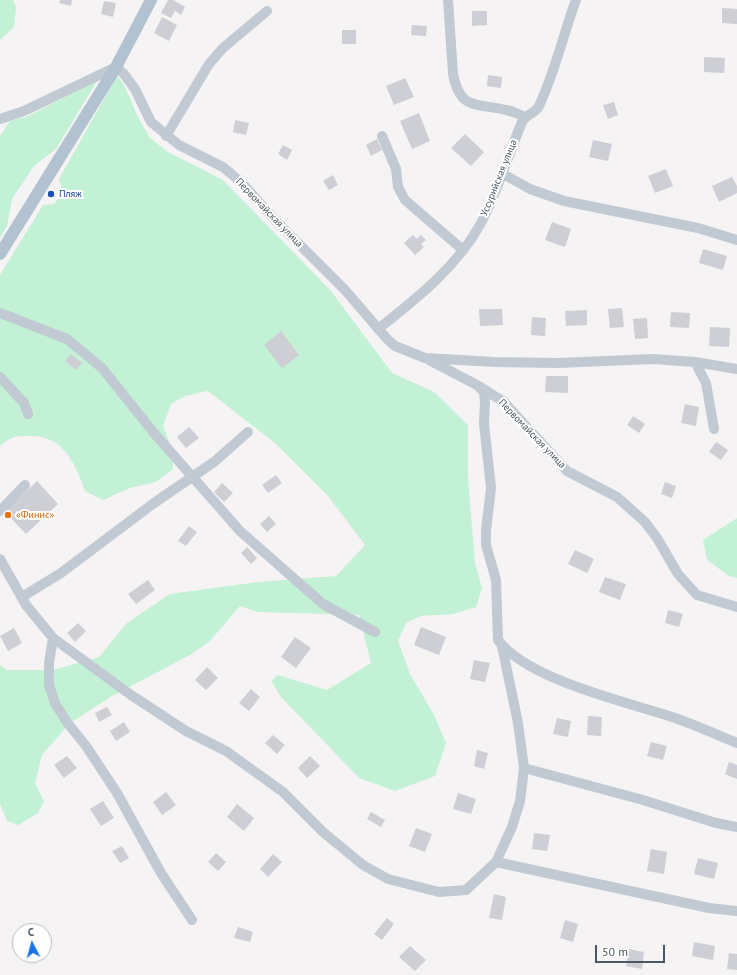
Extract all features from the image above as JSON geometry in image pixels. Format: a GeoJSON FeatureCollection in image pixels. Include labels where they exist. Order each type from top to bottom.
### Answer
{"type":"FeatureCollection","features":[{"type":"Feature","properties":{"kind":"main road"},"geometry":{"type":"LineString","coordinates":[[0,254],[116,67],[151,0]]}},
{"type":"Feature","properties":{"kind":"street"},"geometry":{"type":"LineString","coordinates":[[448,0],[453,74],[455,86],[463,100],[474,106],[508,110],[524,117],[538,108],[552,76],[576,0]]}},
{"type":"Feature","properties":{"kind":"street"},"geometry":{"type":"LineString","coordinates":[[166,136],[209,64],[223,48],[267,11]]}},
{"type":"Feature","properties":{"kind":"street"},"geometry":{"type":"LineString","coordinates":[[0,119],[24,111],[116,67]]}},
{"type":"Feature","properties":{"kind":"street","name":"Первомайская улица"},"geometry":{"type":"LineString","coordinates":[[116,67],[124,74],[135,89],[151,122],[166,136],[223,167],[242,183],[274,219],[345,290],[378,329],[395,346],[425,358],[477,385],[504,402],[567,471],[617,497],[645,522],[657,538],[678,574],[697,595],[737,607]]}},
{"type":"Feature","properties":{"kind":"street","name":"Уссурийская улица"},"geometry":{"type":"LineString","coordinates":[[378,329],[414,300],[463,250],[481,223],[503,174],[524,117]]}},
{"type":"Feature","properties":{"kind":"street"},"geometry":{"type":"LineString","coordinates":[[382,136],[396,169],[398,187],[405,200],[463,250]]}},
{"type":"Feature","properties":{"kind":"street"},"geometry":{"type":"LineString","coordinates":[[503,174],[530,190],[564,201],[698,228],[737,240]]}},
{"type":"Feature","properties":{"kind":"street"},"geometry":{"type":"LineString","coordinates":[[0,313],[67,339],[102,368],[154,433],[240,531],[282,570],[323,604],[375,632]]}},
{"type":"Feature","properties":{"kind":"street","name":"Первомайская улица"},"geometry":{"type":"LineString","coordinates":[[425,358],[495,362],[583,362],[653,359],[695,362],[737,369]]}},
{"type":"Feature","properties":{"kind":"street"},"geometry":{"type":"LineString","coordinates":[[695,362],[706,383],[714,429]]}},
{"type":"Feature","properties":{"kind":"street"},"geometry":{"type":"LineString","coordinates":[[0,377],[24,403],[28,414]]}},
{"type":"Feature","properties":{"kind":"street"},"geometry":{"type":"LineString","coordinates":[[477,385],[484,392],[485,402],[484,424],[491,488],[486,530],[486,545],[496,580],[498,640],[502,646],[525,663],[556,679],[602,696],[670,716],[737,743]]}},
{"type":"Feature","properties":{"kind":"street"},"geometry":{"type":"LineString","coordinates":[[22,597],[61,573],[191,476],[214,462],[248,432]]}},
{"type":"Feature","properties":{"kind":"street"},"geometry":{"type":"LineString","coordinates":[[0,511],[25,485]]}},
{"type":"Feature","properties":{"kind":"street"},"geometry":{"type":"LineString","coordinates":[[0,559],[26,605],[53,638],[186,731],[226,751],[265,778],[283,792],[323,832],[363,866],[388,879],[419,889],[439,892],[466,890],[496,862],[512,827],[518,807],[524,768],[518,723],[502,646]]}},
{"type":"Feature","properties":{"kind":"street"},"geometry":{"type":"LineString","coordinates":[[53,638],[49,663],[49,685],[55,703],[117,793],[161,873],[192,920]]}},
{"type":"Feature","properties":{"kind":"street"},"geometry":{"type":"LineString","coordinates":[[524,768],[644,800],[716,823],[737,827]]}},
{"type":"Feature","properties":{"kind":"street"},"geometry":{"type":"LineString","coordinates":[[496,862],[709,908],[737,911]]}},
{"type":"Feature","properties":{"kind":"green space"},"geometry":{"type":"Polygon","coordinates":[[[0,0],[13,0],[16,6],[14,27],[0,40],[0,0]]]}},
{"type":"Feature","properties":{"kind":"green space"},"geometry":{"type":"Polygon","coordinates":[[[117,76],[124,85],[139,119],[150,138],[168,152],[223,180],[331,291],[392,373],[434,392],[468,425],[468,478],[475,563],[482,588],[476,607],[453,614],[421,616],[406,623],[398,641],[410,674],[434,715],[446,743],[435,776],[395,791],[359,778],[281,697],[271,681],[278,675],[327,690],[371,663],[359,615],[258,612],[240,606],[209,642],[190,655],[112,696],[70,723],[42,755],[35,783],[44,801],[38,813],[18,825],[7,821],[0,804],[0,665],[7,670],[53,670],[99,657],[127,623],[170,594],[258,582],[336,576],[365,545],[328,496],[276,444],[208,391],[185,396],[171,404],[163,426],[173,451],[173,469],[156,482],[130,488],[103,500],[85,491],[77,470],[66,452],[59,445],[50,440],[40,437],[19,436],[10,439],[0,446],[0,275],[43,205],[54,204],[63,192],[59,179],[117,76]]]}},
{"type":"Feature","properties":{"kind":"green space"},"geometry":{"type":"Polygon","coordinates":[[[97,81],[56,149],[34,166],[12,199],[7,226],[0,238],[0,136],[10,121],[26,117],[97,81]]]}},
{"type":"Feature","properties":{"kind":"green space"},"geometry":{"type":"Polygon","coordinates":[[[737,518],[737,578],[729,576],[707,560],[703,540],[737,518]]]}},
{"type":"Feature","properties":{"kind":"building"},"geometry":{"type":"Polygon","coordinates":[[[60,0],[72,0],[71,6],[59,3],[60,0]]]}},
{"type":"Feature","properties":{"kind":"building"},"geometry":{"type":"Polygon","coordinates":[[[168,0],[173,0],[185,7],[181,15],[175,11],[171,18],[161,13],[168,0]]]}},
{"type":"Feature","properties":{"kind":"building"},"geometry":{"type":"Polygon","coordinates":[[[104,1],[116,3],[113,17],[101,14],[104,1]]]}},
{"type":"Feature","properties":{"kind":"building"},"geometry":{"type":"Polygon","coordinates":[[[722,8],[737,9],[737,24],[722,23],[722,8]]]}},
{"type":"Feature","properties":{"kind":"building"},"geometry":{"type":"Polygon","coordinates":[[[472,11],[487,11],[487,25],[472,26],[472,11]]]}},
{"type":"Feature","properties":{"kind":"building"},"geometry":{"type":"Polygon","coordinates":[[[162,17],[177,25],[169,41],[154,33],[162,17]]]}},
{"type":"Feature","properties":{"kind":"building"},"geometry":{"type":"Polygon","coordinates":[[[412,25],[427,26],[426,36],[411,35],[412,25]]]}},
{"type":"Feature","properties":{"kind":"building"},"geometry":{"type":"Polygon","coordinates":[[[342,30],[356,30],[356,44],[342,44],[342,30]]]}},
{"type":"Feature","properties":{"kind":"building"},"geometry":{"type":"Polygon","coordinates":[[[704,57],[725,58],[724,73],[704,72],[704,57]]]}},
{"type":"Feature","properties":{"kind":"building"},"geometry":{"type":"Polygon","coordinates":[[[488,75],[502,77],[501,88],[487,86],[488,75]]]}},
{"type":"Feature","properties":{"kind":"building"},"geometry":{"type":"Polygon","coordinates":[[[405,78],[414,97],[394,105],[386,86],[405,78]]]}},
{"type":"Feature","properties":{"kind":"building"},"geometry":{"type":"Polygon","coordinates":[[[614,102],[618,115],[608,119],[603,105],[614,102]]]}},
{"type":"Feature","properties":{"kind":"building"},"geometry":{"type":"Polygon","coordinates":[[[419,113],[430,141],[412,149],[400,121],[419,113]]]}},
{"type":"Feature","properties":{"kind":"building"},"geometry":{"type":"Polygon","coordinates":[[[235,120],[249,123],[246,135],[233,132],[235,120]]]}},
{"type":"Feature","properties":{"kind":"building"},"geometry":{"type":"Polygon","coordinates":[[[465,134],[484,152],[471,166],[451,148],[465,134]]]}},
{"type":"Feature","properties":{"kind":"building"},"geometry":{"type":"Polygon","coordinates":[[[377,139],[382,150],[371,156],[366,145],[377,139]]]}},
{"type":"Feature","properties":{"kind":"building"},"geometry":{"type":"Polygon","coordinates":[[[593,140],[612,144],[608,161],[589,157],[593,140]]]}},
{"type":"Feature","properties":{"kind":"building"},"geometry":{"type":"Polygon","coordinates":[[[283,145],[292,150],[287,160],[278,154],[283,145]]]}},
{"type":"Feature","properties":{"kind":"building"},"geometry":{"type":"Polygon","coordinates":[[[666,169],[673,186],[655,193],[648,176],[666,169]]]}},
{"type":"Feature","properties":{"kind":"building"},"geometry":{"type":"Polygon","coordinates":[[[333,175],[338,185],[329,190],[323,181],[333,175]]]}},
{"type":"Feature","properties":{"kind":"building"},"geometry":{"type":"Polygon","coordinates":[[[732,177],[737,186],[737,193],[719,202],[712,186],[732,177]]]}},
{"type":"Feature","properties":{"kind":"building"},"geometry":{"type":"Polygon","coordinates":[[[552,222],[571,229],[565,247],[545,240],[552,222]]]}},
{"type":"Feature","properties":{"kind":"building"},"geometry":{"type":"Polygon","coordinates":[[[413,235],[417,239],[421,235],[426,240],[421,244],[424,247],[415,255],[404,243],[413,235]]]}},
{"type":"Feature","properties":{"kind":"building"},"geometry":{"type":"Polygon","coordinates":[[[703,249],[727,256],[723,270],[699,263],[703,249]]]}},
{"type":"Feature","properties":{"kind":"building"},"geometry":{"type":"Polygon","coordinates":[[[622,308],[624,327],[610,328],[608,309],[622,308]]]}},
{"type":"Feature","properties":{"kind":"building"},"geometry":{"type":"Polygon","coordinates":[[[479,309],[502,309],[503,325],[480,326],[479,309]]]}},
{"type":"Feature","properties":{"kind":"building"},"geometry":{"type":"Polygon","coordinates":[[[587,310],[587,325],[566,326],[565,311],[587,310]]]}},
{"type":"Feature","properties":{"kind":"building"},"geometry":{"type":"Polygon","coordinates":[[[671,312],[690,313],[689,328],[670,327],[671,312]]]}},
{"type":"Feature","properties":{"kind":"building"},"geometry":{"type":"Polygon","coordinates":[[[532,317],[546,318],[545,336],[531,335],[532,317]]]}},
{"type":"Feature","properties":{"kind":"building"},"geometry":{"type":"Polygon","coordinates":[[[647,318],[648,338],[635,339],[633,319],[647,318]]]}},
{"type":"Feature","properties":{"kind":"building"},"geometry":{"type":"Polygon","coordinates":[[[710,327],[730,328],[729,347],[709,346],[710,327]]]}},
{"type":"Feature","properties":{"kind":"building"},"geometry":{"type":"Polygon","coordinates":[[[281,331],[299,355],[282,368],[264,345],[281,331]]]}},
{"type":"Feature","properties":{"kind":"building"},"geometry":{"type":"Polygon","coordinates":[[[71,354],[82,363],[76,370],[65,361],[71,354]]]}},
{"type":"Feature","properties":{"kind":"building"},"geometry":{"type":"Polygon","coordinates":[[[546,376],[568,376],[568,393],[545,392],[546,376]]]}},
{"type":"Feature","properties":{"kind":"building"},"geometry":{"type":"Polygon","coordinates":[[[685,404],[699,407],[696,426],[681,423],[685,404]]]}},
{"type":"Feature","properties":{"kind":"building"},"geometry":{"type":"Polygon","coordinates":[[[633,416],[645,424],[639,433],[627,425],[633,416]]]}},
{"type":"Feature","properties":{"kind":"building"},"geometry":{"type":"Polygon","coordinates":[[[189,427],[199,438],[186,448],[177,437],[189,427]]]}},
{"type":"Feature","properties":{"kind":"building"},"geometry":{"type":"Polygon","coordinates":[[[716,442],[728,450],[721,460],[709,452],[716,442]]]}},
{"type":"Feature","properties":{"kind":"building"},"geometry":{"type":"Polygon","coordinates":[[[276,475],[282,483],[268,493],[262,485],[276,475]]]}},
{"type":"Feature","properties":{"kind":"building"},"geometry":{"type":"Polygon","coordinates":[[[37,481],[58,504],[26,534],[5,512],[37,481]]]}},
{"type":"Feature","properties":{"kind":"building"},"geometry":{"type":"Polygon","coordinates":[[[665,482],[676,486],[672,498],[661,494],[665,482]]]}},
{"type":"Feature","properties":{"kind":"building"},"geometry":{"type":"Polygon","coordinates":[[[222,483],[233,493],[224,502],[214,492],[222,483]]]}},
{"type":"Feature","properties":{"kind":"building"},"geometry":{"type":"Polygon","coordinates":[[[269,516],[276,524],[267,532],[260,524],[269,516]]]}},
{"type":"Feature","properties":{"kind":"building"},"geometry":{"type":"Polygon","coordinates":[[[189,526],[197,532],[186,546],[178,541],[189,526]]]}},
{"type":"Feature","properties":{"kind":"building"},"geometry":{"type":"Polygon","coordinates":[[[247,547],[257,558],[251,564],[241,553],[247,547]]]}},
{"type":"Feature","properties":{"kind":"building"},"geometry":{"type":"Polygon","coordinates":[[[575,550],[594,559],[587,573],[568,564],[575,550]]]}},
{"type":"Feature","properties":{"kind":"building"},"geometry":{"type":"Polygon","coordinates":[[[605,577],[626,584],[620,600],[599,592],[605,577]]]}},
{"type":"Feature","properties":{"kind":"building"},"geometry":{"type":"Polygon","coordinates":[[[148,580],[155,590],[136,604],[128,594],[148,580]]]}},
{"type":"Feature","properties":{"kind":"building"},"geometry":{"type":"Polygon","coordinates":[[[668,610],[683,614],[679,627],[665,623],[668,610]]]}},
{"type":"Feature","properties":{"kind":"building"},"geometry":{"type":"Polygon","coordinates":[[[78,623],[86,631],[75,642],[67,633],[78,623]]]}},
{"type":"Feature","properties":{"kind":"building"},"geometry":{"type":"Polygon","coordinates":[[[421,627],[446,637],[439,655],[414,645],[421,627]]]}},
{"type":"Feature","properties":{"kind":"building"},"geometry":{"type":"Polygon","coordinates":[[[14,628],[22,643],[8,651],[0,636],[14,628]]]}},
{"type":"Feature","properties":{"kind":"building"},"geometry":{"type":"Polygon","coordinates":[[[295,637],[311,648],[296,668],[281,657],[295,637]]]}},
{"type":"Feature","properties":{"kind":"building"},"geometry":{"type":"Polygon","coordinates":[[[474,660],[490,663],[485,682],[470,679],[474,660]]]}},
{"type":"Feature","properties":{"kind":"building"},"geometry":{"type":"Polygon","coordinates":[[[207,667],[218,678],[206,690],[195,680],[207,667]]]}},
{"type":"Feature","properties":{"kind":"building"},"geometry":{"type":"Polygon","coordinates":[[[251,689],[260,697],[249,711],[239,703],[251,689]]]}},
{"type":"Feature","properties":{"kind":"building"},"geometry":{"type":"Polygon","coordinates":[[[107,707],[112,715],[99,722],[95,713],[107,707]]]}},
{"type":"Feature","properties":{"kind":"building"},"geometry":{"type":"Polygon","coordinates":[[[588,716],[602,717],[601,736],[587,735],[588,716]]]}},
{"type":"Feature","properties":{"kind":"building"},"geometry":{"type":"Polygon","coordinates":[[[557,718],[571,721],[568,737],[553,734],[557,718]]]}},
{"type":"Feature","properties":{"kind":"building"},"geometry":{"type":"Polygon","coordinates":[[[124,722],[130,732],[116,741],[110,731],[124,722]]]}},
{"type":"Feature","properties":{"kind":"building"},"geometry":{"type":"Polygon","coordinates":[[[273,735],[285,745],[277,754],[265,743],[273,735]]]}},
{"type":"Feature","properties":{"kind":"building"},"geometry":{"type":"Polygon","coordinates":[[[651,742],[667,746],[663,760],[647,756],[651,742]]]}},
{"type":"Feature","properties":{"kind":"building"},"geometry":{"type":"Polygon","coordinates":[[[477,750],[488,753],[484,769],[474,766],[477,750]]]}},
{"type":"Feature","properties":{"kind":"building"},"geometry":{"type":"Polygon","coordinates":[[[67,756],[77,768],[64,778],[54,765],[67,756]]]}},
{"type":"Feature","properties":{"kind":"building"},"geometry":{"type":"Polygon","coordinates":[[[310,756],[320,766],[307,778],[298,768],[310,756]]]}},
{"type":"Feature","properties":{"kind":"building"},"geometry":{"type":"Polygon","coordinates":[[[729,762],[737,765],[737,779],[725,774],[729,762]]]}},
{"type":"Feature","properties":{"kind":"building"},"geometry":{"type":"Polygon","coordinates":[[[166,792],[176,805],[162,815],[153,802],[166,792]]]}},
{"type":"Feature","properties":{"kind":"building"},"geometry":{"type":"Polygon","coordinates":[[[458,793],[476,799],[471,814],[453,809],[458,793]]]}},
{"type":"Feature","properties":{"kind":"building"},"geometry":{"type":"Polygon","coordinates":[[[103,801],[114,818],[101,826],[90,809],[103,801]]]}},
{"type":"Feature","properties":{"kind":"building"},"geometry":{"type":"Polygon","coordinates":[[[237,804],[254,818],[244,831],[227,817],[237,804]]]}},
{"type":"Feature","properties":{"kind":"building"},"geometry":{"type":"Polygon","coordinates":[[[371,812],[385,820],[381,827],[367,819],[371,812]]]}},
{"type":"Feature","properties":{"kind":"building"},"geometry":{"type":"Polygon","coordinates":[[[416,828],[432,834],[425,852],[409,846],[416,828]]]}},
{"type":"Feature","properties":{"kind":"building"},"geometry":{"type":"Polygon","coordinates":[[[534,833],[550,835],[547,851],[532,849],[534,833]]]}},
{"type":"Feature","properties":{"kind":"building"},"geometry":{"type":"Polygon","coordinates":[[[122,846],[129,858],[120,863],[112,851],[122,846]]]}},
{"type":"Feature","properties":{"kind":"building"},"geometry":{"type":"Polygon","coordinates":[[[651,849],[667,852],[664,874],[647,871],[651,849]]]}},
{"type":"Feature","properties":{"kind":"building"},"geometry":{"type":"Polygon","coordinates":[[[216,853],[226,862],[218,871],[208,862],[216,853]]]}},
{"type":"Feature","properties":{"kind":"building"},"geometry":{"type":"Polygon","coordinates":[[[273,854],[282,862],[268,877],[260,869],[273,854]]]}},
{"type":"Feature","properties":{"kind":"building"},"geometry":{"type":"Polygon","coordinates":[[[698,858],[718,863],[714,879],[694,874],[698,858]]]}},
{"type":"Feature","properties":{"kind":"building"},"geometry":{"type":"Polygon","coordinates":[[[494,894],[506,897],[502,920],[489,918],[494,894]]]}},
{"type":"Feature","properties":{"kind":"building"},"geometry":{"type":"Polygon","coordinates":[[[387,918],[394,924],[382,940],[374,934],[387,918]]]}},
{"type":"Feature","properties":{"kind":"building"},"geometry":{"type":"Polygon","coordinates":[[[565,920],[578,924],[573,942],[560,938],[565,920]]]}},
{"type":"Feature","properties":{"kind":"building"},"geometry":{"type":"Polygon","coordinates":[[[238,927],[253,932],[250,942],[234,938],[238,927]]]}},
{"type":"Feature","properties":{"kind":"building"},"geometry":{"type":"Polygon","coordinates":[[[694,942],[715,946],[713,960],[692,956],[694,942]]]}},
{"type":"Feature","properties":{"kind":"building"},"geometry":{"type":"Polygon","coordinates":[[[410,946],[426,960],[415,971],[399,957],[410,946]]]}},
{"type":"Feature","properties":{"kind":"building"},"geometry":{"type":"Polygon","coordinates":[[[629,949],[644,952],[642,969],[626,966],[629,949]]]}},
{"type":"Feature","properties":{"kind":"building"},"geometry":{"type":"Polygon","coordinates":[[[729,953],[737,954],[737,970],[727,969],[729,953]]]}},
{"type":"Feature","properties":{"kind":"place","name":"Пляж"},"geometry":{"type":"Point","coordinates":[51,194]}},
{"type":"Feature","properties":{"kind":"place","name":"«Финис»"},"geometry":{"type":"Point","coordinates":[8,515]}}]}
